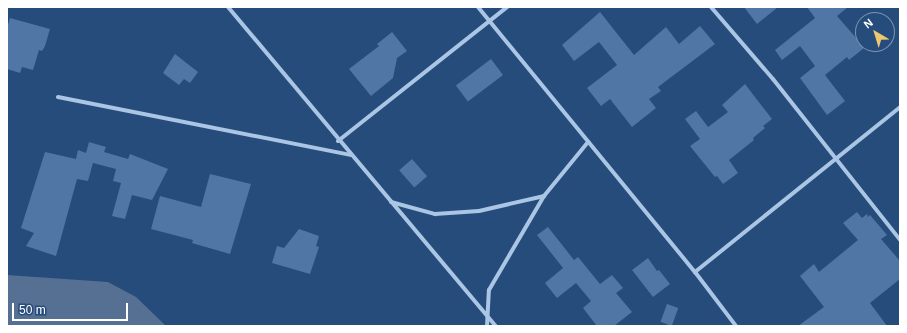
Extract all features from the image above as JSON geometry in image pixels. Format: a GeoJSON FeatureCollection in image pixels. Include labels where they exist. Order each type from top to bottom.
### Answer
{"type":"FeatureCollection","features":[{"type":"Feature","properties":{"kind":"street"},"geometry":{"type":"LineString","coordinates":[[228,7],[351,156],[496,326]]}},
{"type":"Feature","properties":{"kind":"street"},"geometry":{"type":"LineString","coordinates":[[478,7],[694,272],[736,326]]}},
{"type":"Feature","properties":{"kind":"street"},"geometry":{"type":"LineString","coordinates":[[338,140],[507,7]]}},
{"type":"Feature","properties":{"kind":"street"},"geometry":{"type":"LineString","coordinates":[[711,7],[773,79],[834,159],[900,240]]}},
{"type":"Feature","properties":{"kind":"street"},"geometry":{"type":"LineString","coordinates":[[58,98],[351,156]]}},
{"type":"Feature","properties":{"kind":"street"},"geometry":{"type":"LineString","coordinates":[[694,272],[900,107]]}},
{"type":"Feature","properties":{"kind":"street"},"geometry":{"type":"LineString","coordinates":[[487,326],[489,290],[544,196],[588,142]]}},
{"type":"Feature","properties":{"kind":"street"},"geometry":{"type":"LineString","coordinates":[[390,202],[435,214],[478,211],[544,196]]}},
{"type":"Feature","properties":{"kind":"water"},"geometry":{"type":"Polygon","coordinates":[[[7,275],[108,282],[136,297],[166,326],[7,326],[7,275]]]}},
{"type":"Feature","properties":{"kind":"building"},"geometry":{"type":"Polygon","coordinates":[[[744,7],[778,7],[757,24],[744,7]]]}},
{"type":"Feature","properties":{"kind":"building"},"geometry":{"type":"Polygon","coordinates":[[[807,7],[848,7],[837,16],[855,37],[855,52],[859,52],[849,60],[847,57],[825,75],[845,101],[827,115],[800,78],[815,66],[800,46],[782,60],[775,50],[815,18],[807,7]]]}},
{"type":"Feature","properties":{"kind":"building"},"geometry":{"type":"Polygon","coordinates":[[[600,12],[634,55],[666,27],[679,44],[700,26],[715,44],[658,87],[661,91],[649,99],[656,108],[632,127],[610,99],[601,106],[587,88],[617,65],[599,42],[574,61],[562,45],[600,12]]]}},
{"type":"Feature","properties":{"kind":"building"},"geometry":{"type":"Polygon","coordinates":[[[10,18],[50,29],[45,46],[42,51],[39,50],[33,70],[22,67],[20,73],[7,69],[7,28],[10,18]]]}},
{"type":"Feature","properties":{"kind":"building"},"geometry":{"type":"Polygon","coordinates":[[[392,32],[407,51],[397,58],[393,78],[371,96],[349,69],[379,46],[377,44],[392,32]]]}},
{"type":"Feature","properties":{"kind":"building"},"geometry":{"type":"Polygon","coordinates":[[[175,54],[198,72],[190,83],[184,79],[179,85],[163,73],[175,54]]]}},
{"type":"Feature","properties":{"kind":"building"},"geometry":{"type":"Polygon","coordinates":[[[491,59],[503,75],[468,101],[456,85],[491,59]]]}},
{"type":"Feature","properties":{"kind":"building"},"geometry":{"type":"Polygon","coordinates":[[[745,84],[772,119],[763,126],[765,128],[753,138],[754,140],[729,160],[738,173],[723,184],[717,176],[715,177],[690,146],[700,139],[685,119],[696,111],[708,127],[728,112],[722,105],[745,84]]]}},
{"type":"Feature","properties":{"kind":"building"},"geometry":{"type":"Polygon","coordinates":[[[89,142],[106,147],[104,152],[128,159],[130,154],[168,169],[152,200],[132,195],[125,219],[112,216],[121,183],[113,181],[116,169],[93,163],[88,181],[77,179],[56,256],[26,246],[34,233],[21,228],[45,152],[76,159],[78,150],[86,153],[89,142]]]}},
{"type":"Feature","properties":{"kind":"building"},"geometry":{"type":"Polygon","coordinates":[[[412,159],[427,176],[414,188],[399,170],[412,159]]]}},
{"type":"Feature","properties":{"kind":"building"},"geometry":{"type":"Polygon","coordinates":[[[210,174],[251,184],[230,254],[192,243],[193,240],[151,229],[160,196],[201,207],[210,174]]]}},
{"type":"Feature","properties":{"kind":"building"},"geometry":{"type":"Polygon","coordinates":[[[857,212],[862,218],[867,214],[868,217],[870,215],[887,235],[881,239],[900,261],[900,279],[870,303],[887,326],[798,326],[824,307],[800,276],[814,264],[819,272],[858,240],[843,223],[857,212]]]}},
{"type":"Feature","properties":{"kind":"building"},"geometry":{"type":"Polygon","coordinates":[[[548,227],[574,260],[578,257],[600,284],[612,275],[623,288],[616,293],[632,312],[614,326],[597,326],[583,308],[591,301],[576,283],[557,298],[545,283],[563,268],[537,235],[548,227]]]}},
{"type":"Feature","properties":{"kind":"building"},"geometry":{"type":"Polygon","coordinates":[[[299,229],[319,236],[316,246],[319,247],[310,274],[272,263],[277,246],[284,248],[299,229]]]}},
{"type":"Feature","properties":{"kind":"building"},"geometry":{"type":"Polygon","coordinates":[[[648,258],[657,271],[659,270],[670,284],[653,297],[632,270],[648,258]]]}},
{"type":"Feature","properties":{"kind":"building"},"geometry":{"type":"Polygon","coordinates":[[[667,304],[678,308],[672,326],[661,322],[667,304]]]}}]}
